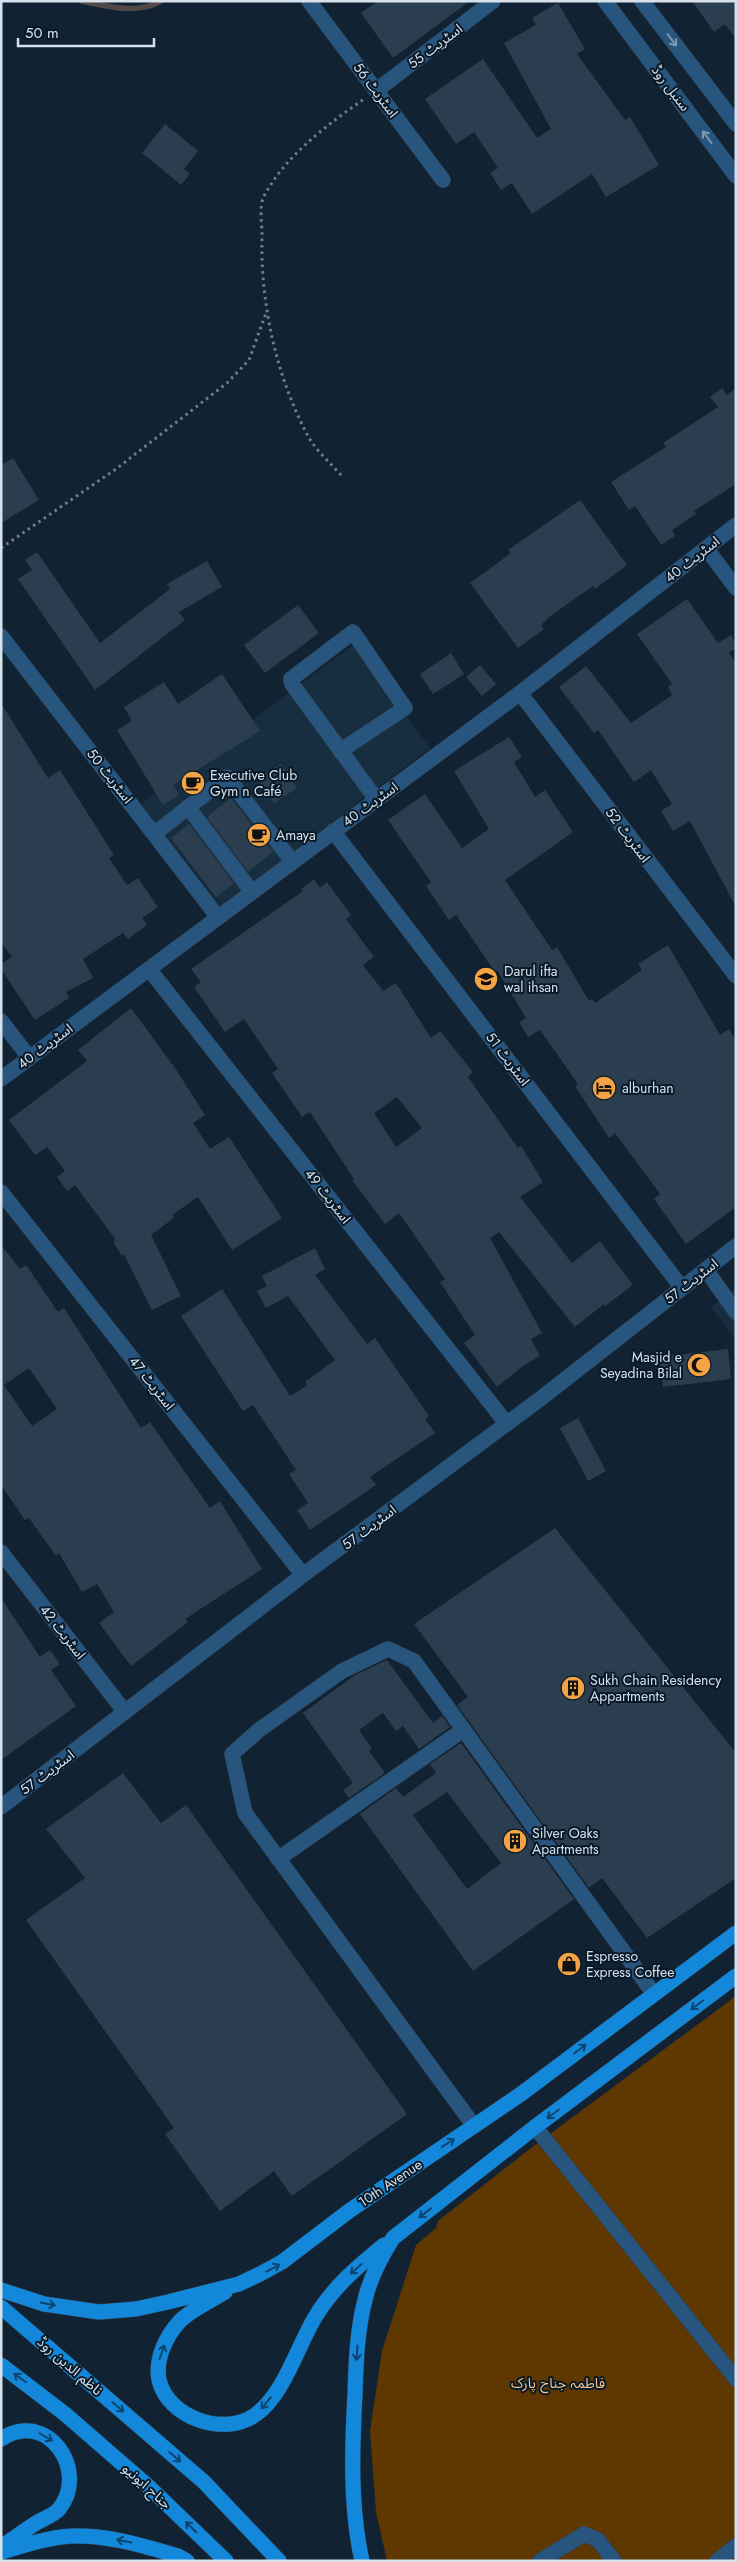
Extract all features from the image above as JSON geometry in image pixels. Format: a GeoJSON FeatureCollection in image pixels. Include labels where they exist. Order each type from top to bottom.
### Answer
{"type":"FeatureCollection","features":[{"type":"Feature","properties":{"kind":"main road","name":"10th Avenue"},"geometry":{"type":"LineString","coordinates":[[1,2290],[44,2304],[99,2312],[136,2309],[239,2284],[282,2262],[349,2210],[521,2094],[736,1933]]}},
{"type":"Feature","properties":{"kind":"main road"},"geometry":{"type":"LineString","coordinates":[[239,2284],[181,2320],[167,2339],[159,2358],[159,2380],[170,2400],[184,2413],[201,2422],[228,2426],[254,2416],[268,2403],[282,2382],[314,2319],[329,2296],[354,2270],[535,2128],[736,1976]]}},
{"type":"Feature","properties":{"kind":"main road"},"geometry":{"type":"LineString","coordinates":[[362,2561],[354,2504],[353,2435],[358,2334],[365,2299],[380,2260],[393,2238]]}},
{"type":"Feature","properties":{"kind":"main road","name":"ناظم الدین روڈ"},"geometry":{"type":"LineString","coordinates":[[1,2307],[204,2482],[279,2561]]}},
{"type":"Feature","properties":{"kind":"main road","name":"جناح ایونیو"},"geometry":{"type":"LineString","coordinates":[[1,2365],[65,2414],[149,2487],[226,2561]]}},
{"type":"Feature","properties":{"kind":"main road"},"geometry":{"type":"LineString","coordinates":[[1,2439],[10,2433],[28,2430],[45,2435],[56,2444],[65,2456],[69,2484],[65,2499],[58,2511],[1,2547]]}},
{"type":"Feature","properties":{"kind":"main road"},"geometry":{"type":"LineString","coordinates":[[1,2552],[39,2541],[72,2536],[108,2538],[178,2556],[187,2561]]}},
{"type":"Feature","properties":{"kind":"street","name":"اسٹریٹ 56"},"geometry":{"type":"LineString","coordinates":[[309,1],[377,90],[442,180]]}},
{"type":"Feature","properties":{"kind":"street","name":"اسٹریٹ 55"},"geometry":{"type":"LineString","coordinates":[[377,90],[493,1]]}},
{"type":"Feature","properties":{"kind":"street","name":"سنبل روڈ"},"geometry":{"type":"LineString","coordinates":[[605,1],[736,176]]}},
{"type":"Feature","properties":{"kind":"street"},"geometry":{"type":"LineString","coordinates":[[642,1],[736,124]]}},
{"type":"Feature","properties":{"kind":"street","name":"اسٹریٹ 40"},"geometry":{"type":"LineString","coordinates":[[1,1079],[520,693],[736,525]]}},
{"type":"Feature","properties":{"kind":"street"},"geometry":{"type":"LineString","coordinates":[[706,548],[736,588]]}},
{"type":"Feature","properties":{"kind":"street"},"geometry":{"type":"LineString","coordinates":[[340,751],[405,708],[353,632],[291,679],[292,684],[340,751],[376,799]]}},
{"type":"Feature","properties":{"kind":"street","name":"اسٹریٹ 50"},"geometry":{"type":"LineString","coordinates":[[1,636],[218,917]]}},
{"type":"Feature","properties":{"kind":"street","name":"اسٹریٹ 52"},"geometry":{"type":"LineString","coordinates":[[520,693],[736,976]]}},
{"type":"Feature","properties":{"kind":"street"},"geometry":{"type":"LineString","coordinates":[[154,834],[227,777],[292,861]]}},
{"type":"Feature","properties":{"kind":"street"},"geometry":{"type":"LineString","coordinates":[[188,806],[252,892]]}},
{"type":"Feature","properties":{"kind":"street","name":"اسٹریٹ 51"},"geometry":{"type":"LineString","coordinates":[[334,831],[682,1288]]}},
{"type":"Feature","properties":{"kind":"street","name":"اسٹریٹ 49"},"geometry":{"type":"LineString","coordinates":[[149,969],[506,1424]]}},
{"type":"Feature","properties":{"kind":"street"},"geometry":{"type":"LineString","coordinates":[[1,1021],[29,1058]]}},
{"type":"Feature","properties":{"kind":"street","name":"اسٹریٹ 47"},"geometry":{"type":"LineString","coordinates":[[1,1192],[304,1575]]}},
{"type":"Feature","properties":{"kind":"street","name":"اسٹریٹ 57"},"geometry":{"type":"LineString","coordinates":[[1,1807],[304,1575],[506,1424],[736,1246]]}},
{"type":"Feature","properties":{"kind":"street"},"geometry":{"type":"LineString","coordinates":[[706,1270],[736,1312]]}},
{"type":"Feature","properties":{"kind":"street","name":"اسٹریٹ 42"},"geometry":{"type":"LineString","coordinates":[[1,1552],[125,1712]]}},
{"type":"Feature","properties":{"kind":"street"},"geometry":{"type":"LineString","coordinates":[[474,2126],[245,1812],[232,1754],[259,1730],[342,1671],[388,1649],[414,1660],[654,1994]]}},
{"type":"Feature","properties":{"kind":"street"},"geometry":{"type":"LineString","coordinates":[[278,1859],[463,1730]]}},
{"type":"Feature","properties":{"kind":"street"},"geometry":{"type":"LineString","coordinates":[[535,2128],[736,2379]]}},
{"type":"Feature","properties":{"kind":"street"},"geometry":{"type":"LineString","coordinates":[[540,2561],[584,2534],[598,2540],[614,2561]]}},
{"type":"Feature","properties":{"kind":"street"},"geometry":{"type":"LineString","coordinates":[[716,2561],[736,2546]]}},
{"type":"Feature","properties":{"kind":"path"},"geometry":{"type":"LineString","coordinates":[[341,475],[310,439],[286,382],[266,312],[261,254],[263,198],[292,158],[328,125],[377,90]]}},
{"type":"Feature","properties":{"kind":"path"},"geometry":{"type":"LineString","coordinates":[[1,548],[116,469],[227,383],[249,360],[266,312]]}},
{"type":"Feature","properties":{"kind":"shaded area"},"geometry":{"type":"Polygon","coordinates":[[[354,644],[430,748],[221,906],[141,804],[354,644]]]}},
{"type":"Feature","properties":{"kind":"shaded area"},"geometry":{"type":"Polygon","coordinates":[[[736,1288],[736,1340],[711,1307],[736,1288]]]}},
{"type":"Feature","properties":{"kind":"green space","name":"فاطمہ جناح پارک"},"geometry":{"type":"Polygon","coordinates":[[[736,1996],[736,2561],[387,2561],[376,2512],[370,2431],[382,2351],[416,2245],[436,2228],[438,2221],[527,2151],[736,1996]]]}},
{"type":"Feature","properties":{"kind":"building"},"geometry":{"type":"Polygon","coordinates":[[[378,1],[470,1],[393,58],[361,13],[378,1]]]}},
{"type":"Feature","properties":{"kind":"building"},"geometry":{"type":"Polygon","coordinates":[[[692,1],[736,1],[736,39],[725,24],[714,32],[692,1]]]}},
{"type":"Feature","properties":{"kind":"building"},"geometry":{"type":"Polygon","coordinates":[[[558,3],[585,49],[577,54],[625,120],[630,117],[659,165],[606,197],[592,174],[532,214],[512,183],[501,190],[490,173],[498,168],[474,132],[456,144],[425,99],[483,59],[537,138],[551,129],[504,43],[536,25],[532,18],[558,3]]]}},
{"type":"Feature","properties":{"kind":"building"},"geometry":{"type":"Polygon","coordinates":[[[165,124],[198,151],[184,169],[190,174],[181,185],[142,153],[165,124]]]}},
{"type":"Feature","properties":{"kind":"building"},"geometry":{"type":"Polygon","coordinates":[[[722,388],[727,395],[736,388],[736,484],[694,511],[696,514],[672,530],[675,536],[661,545],[635,506],[629,510],[611,482],[666,447],[663,443],[718,407],[710,397],[722,388]]]}},
{"type":"Feature","properties":{"kind":"building"},"geometry":{"type":"Polygon","coordinates":[[[13,458],[39,500],[1,523],[1,465],[13,458]]]}},
{"type":"Feature","properties":{"kind":"building"},"geometry":{"type":"Polygon","coordinates":[[[580,500],[627,565],[595,589],[593,586],[549,617],[541,625],[544,629],[518,648],[470,583],[511,553],[508,550],[580,500]]]}},
{"type":"Feature","properties":{"kind":"building"},"geometry":{"type":"Polygon","coordinates":[[[37,552],[100,643],[170,589],[167,584],[207,561],[222,587],[179,612],[185,620],[95,690],[18,579],[32,570],[25,560],[37,552]]]}},
{"type":"Feature","properties":{"kind":"building"},"geometry":{"type":"Polygon","coordinates":[[[687,599],[718,643],[731,635],[736,644],[736,649],[729,652],[736,663],[736,907],[690,821],[673,831],[661,811],[672,804],[651,770],[634,782],[598,730],[594,733],[559,687],[586,666],[631,723],[672,695],[668,687],[672,684],[637,634],[687,599]]]}},
{"type":"Feature","properties":{"kind":"building"},"geometry":{"type":"Polygon","coordinates":[[[298,605],[319,633],[265,673],[244,645],[298,605]]]}},
{"type":"Feature","properties":{"kind":"building"},"geometry":{"type":"Polygon","coordinates":[[[451,653],[464,674],[433,694],[420,674],[451,653]]]}},
{"type":"Feature","properties":{"kind":"building"},"geometry":{"type":"Polygon","coordinates":[[[480,665],[496,684],[482,696],[466,677],[480,665]]]}},
{"type":"Feature","properties":{"kind":"building"},"geometry":{"type":"Polygon","coordinates":[[[222,674],[260,731],[173,785],[179,795],[163,805],[117,730],[132,721],[124,707],[164,682],[178,704],[222,674]]]}},
{"type":"Feature","properties":{"kind":"building"},"geometry":{"type":"Polygon","coordinates":[[[1,703],[48,778],[60,770],[114,855],[109,858],[127,885],[138,878],[158,907],[142,918],[147,925],[128,939],[123,933],[83,959],[93,978],[66,992],[69,998],[35,1020],[1,969],[1,964],[12,957],[1,943],[1,703]]]}},
{"type":"Feature","properties":{"kind":"building"},"geometry":{"type":"Polygon","coordinates":[[[509,737],[522,757],[514,762],[535,797],[545,790],[573,832],[505,880],[552,950],[557,947],[589,1001],[592,999],[595,1003],[642,970],[638,964],[668,945],[720,1035],[729,1029],[736,1041],[736,1207],[686,1244],[654,1199],[660,1194],[615,1133],[609,1138],[575,1086],[578,1084],[540,1030],[528,1037],[519,1022],[526,1018],[497,970],[495,972],[456,915],[449,920],[426,886],[431,882],[388,820],[425,794],[462,848],[489,829],[454,771],[509,737]]]}},
{"type":"Feature","properties":{"kind":"building"},"geometry":{"type":"Polygon","coordinates":[[[281,764],[297,788],[274,803],[258,779],[281,764]]]}},
{"type":"Feature","properties":{"kind":"building"},"geometry":{"type":"Polygon","coordinates":[[[231,798],[273,852],[248,872],[207,817],[231,798]]]}},
{"type":"Feature","properties":{"kind":"building"},"geometry":{"type":"Polygon","coordinates":[[[189,824],[234,883],[216,897],[171,838],[189,824]]]}},
{"type":"Feature","properties":{"kind":"building"},"geometry":{"type":"Polygon","coordinates":[[[314,879],[320,888],[327,882],[351,915],[346,919],[374,957],[363,965],[383,991],[396,983],[431,1038],[440,1031],[473,1072],[468,1077],[518,1148],[521,1146],[543,1182],[520,1197],[572,1263],[600,1241],[633,1285],[605,1306],[604,1304],[575,1327],[499,1232],[490,1238],[542,1333],[531,1339],[540,1356],[523,1366],[497,1387],[464,1343],[475,1335],[440,1282],[445,1279],[399,1213],[385,1224],[352,1180],[354,1179],[310,1112],[302,1117],[272,1073],[278,1069],[244,1019],[225,1032],[194,987],[201,982],[191,969],[303,891],[301,889],[314,879]],[[397,1097],[374,1113],[396,1147],[422,1128],[397,1097]]]}},
{"type":"Feature","properties":{"kind":"building"},"geometry":{"type":"Polygon","coordinates":[[[131,1008],[175,1068],[205,1115],[193,1123],[210,1149],[229,1137],[282,1218],[232,1250],[198,1197],[172,1215],[174,1218],[151,1235],[181,1296],[152,1310],[124,1254],[122,1256],[113,1242],[116,1240],[75,1185],[67,1191],[57,1177],[65,1171],[47,1147],[35,1155],[9,1120],[87,1061],[78,1050],[131,1008]]]}},
{"type":"Feature","properties":{"kind":"building"},"geometry":{"type":"Polygon","coordinates":[[[1,1245],[20,1269],[26,1265],[58,1312],[64,1308],[141,1428],[150,1422],[210,1508],[220,1501],[262,1569],[185,1619],[188,1622],[131,1666],[99,1623],[114,1612],[97,1584],[82,1592],[59,1553],[56,1556],[29,1518],[25,1520],[1,1485],[1,1245]],[[29,1368],[4,1385],[32,1426],[57,1409],[29,1368]]]}},
{"type":"Feature","properties":{"kind":"building"},"geometry":{"type":"Polygon","coordinates":[[[315,1248],[325,1269],[315,1275],[367,1344],[375,1338],[429,1416],[425,1419],[435,1433],[370,1477],[376,1485],[310,1530],[297,1510],[308,1503],[289,1474],[296,1470],[253,1405],[243,1411],[181,1316],[222,1289],[290,1396],[307,1386],[305,1382],[335,1360],[288,1296],[266,1308],[257,1291],[267,1286],[262,1276],[315,1248]]]}},
{"type":"Feature","properties":{"kind":"building"},"geometry":{"type":"Polygon","coordinates":[[[728,1349],[731,1379],[663,1387],[659,1357],[728,1349]]]}},
{"type":"Feature","properties":{"kind":"building"},"geometry":{"type":"Polygon","coordinates":[[[578,1418],[606,1471],[588,1481],[560,1428],[578,1418]]]}},
{"type":"Feature","properties":{"kind":"building","name":"Sukh Chain Residency Appartments"},"geometry":{"type":"Polygon","coordinates":[[[555,1528],[736,1753],[736,1878],[647,1938],[602,1878],[589,1888],[457,1705],[468,1697],[414,1624],[555,1528]]]}},
{"type":"Feature","properties":{"kind":"building"},"geometry":{"type":"Polygon","coordinates":[[[1,1598],[40,1657],[50,1650],[60,1664],[51,1670],[76,1706],[1,1760],[1,1598]]]}},
{"type":"Feature","properties":{"kind":"building"},"geometry":{"type":"Polygon","coordinates":[[[387,1660],[433,1723],[442,1716],[450,1727],[419,1749],[403,1726],[396,1731],[383,1713],[359,1730],[372,1749],[369,1751],[385,1773],[349,1798],[343,1790],[353,1783],[303,1713],[355,1675],[387,1660]]]}},
{"type":"Feature","properties":{"kind":"building","name":"Silver Oaks Apartments"},"geometry":{"type":"Polygon","coordinates":[[[461,1743],[574,1899],[473,1971],[360,1814],[396,1788],[403,1797],[436,1773],[430,1764],[461,1743]],[[447,1792],[413,1815],[467,1889],[501,1863],[447,1792]]]}},
{"type":"Feature","properties":{"kind":"building"},"geometry":{"type":"Polygon","coordinates":[[[123,1773],[161,1823],[186,1805],[407,2114],[292,2196],[274,2171],[220,2211],[165,2134],[174,2128],[26,1920],[85,1878],[46,1829],[123,1773]]]}},
{"type":"Feature","properties":{"kind":"waterway"},"geometry":{"type":"LineString","coordinates":[[81,1],[121,8],[142,8],[161,1]]}},
{"type":"Feature","properties":{"kind":"place","name":"Executive Club Gym n Café"},"geometry":{"type":"Point","coordinates":[193,783]}},
{"type":"Feature","properties":{"kind":"place","name":"Amaya"},"geometry":{"type":"Point","coordinates":[259,835]}},
{"type":"Feature","properties":{"kind":"place","name":"Darul ifta wal ihsan"},"geometry":{"type":"Point","coordinates":[486,979]}},
{"type":"Feature","properties":{"kind":"place","name":"alburhan"},"geometry":{"type":"Point","coordinates":[604,1088]}},
{"type":"Feature","properties":{"kind":"place","name":"Masjid e Seyadina Bilal"},"geometry":{"type":"Point","coordinates":[699,1365]}},
{"type":"Feature","properties":{"kind":"place","name":"Sukh Chain Residency Appartments"},"geometry":{"type":"Point","coordinates":[573,1688]}},
{"type":"Feature","properties":{"kind":"place","name":"Silver Oaks Apartments"},"geometry":{"type":"Point","coordinates":[515,1841]}},
{"type":"Feature","properties":{"kind":"place","name":"Espresso Express Coffee"},"geometry":{"type":"Point","coordinates":[569,1964]}}]}
